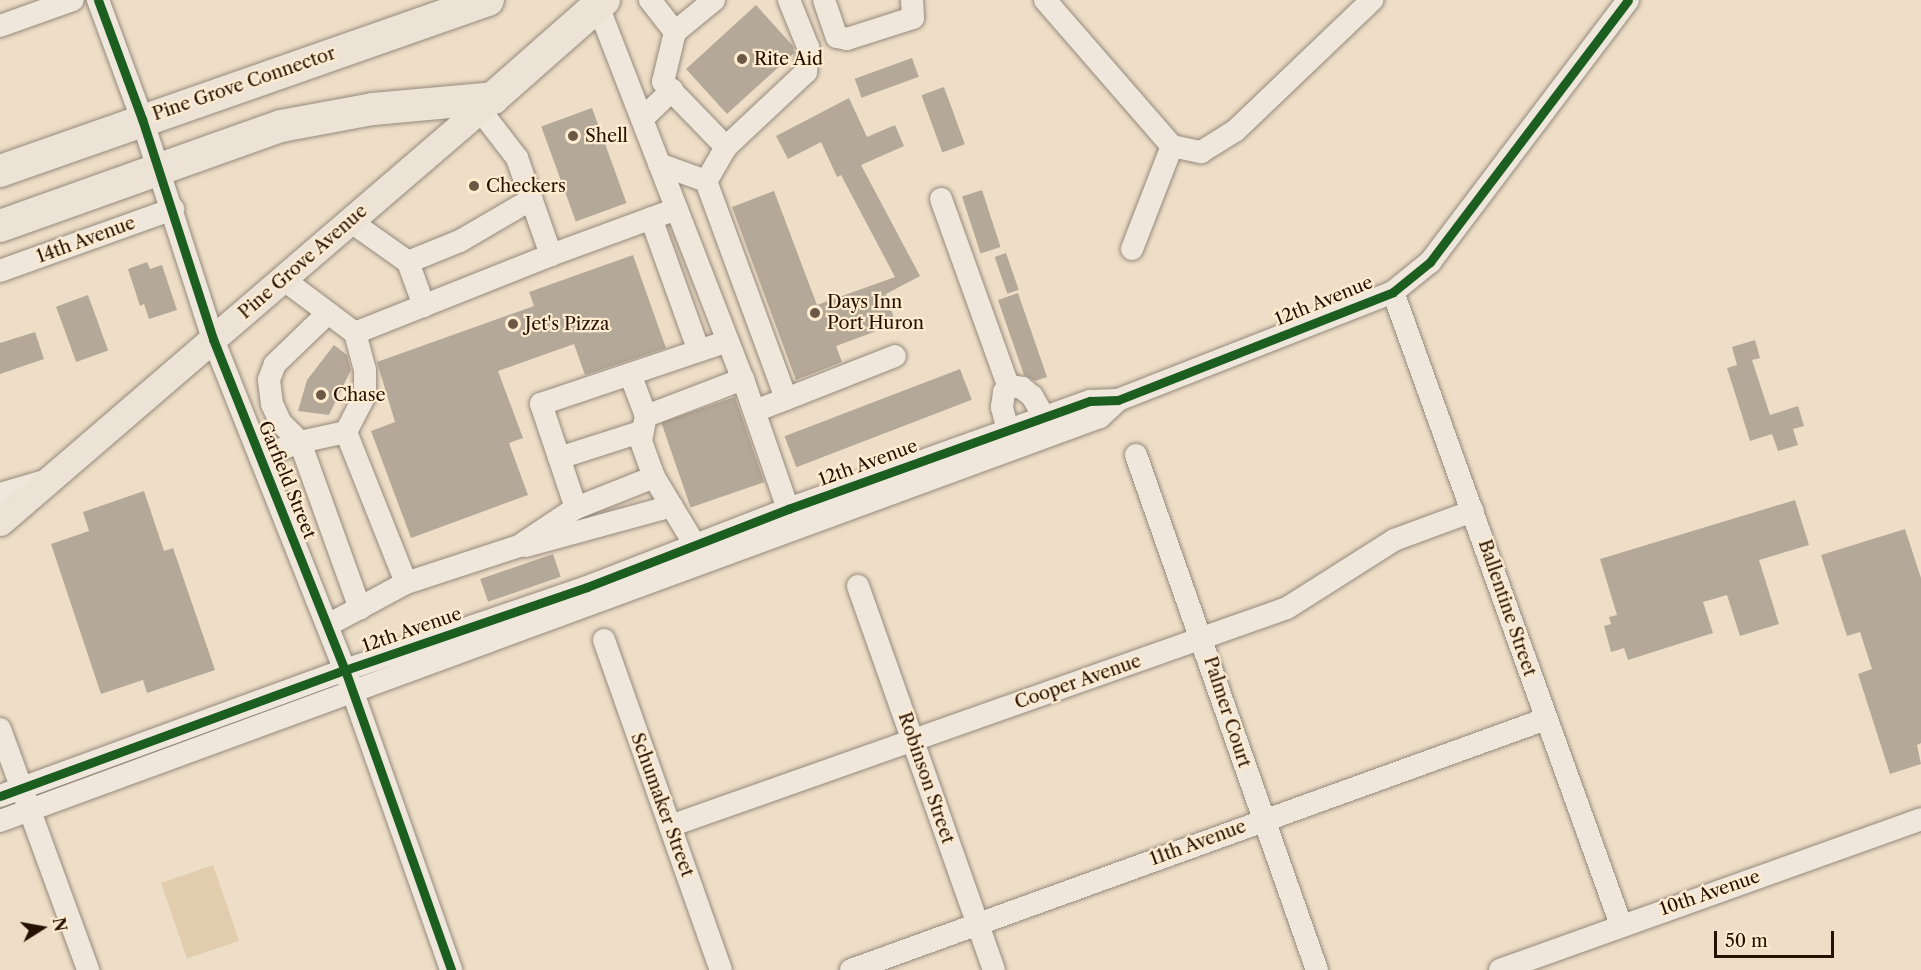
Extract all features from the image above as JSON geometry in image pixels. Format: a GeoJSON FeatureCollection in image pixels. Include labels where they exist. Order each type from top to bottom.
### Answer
{"type":"FeatureCollection","features":[{"type":"Feature","properties":{"kind":"highway","name":"Pine Grove Connector"},"geometry":{"type":"LineString","coordinates":[[0,171],[142,119],[488,0]]}},
{"type":"Feature","properties":{"kind":"highway","name":"Pine Grove Avenue"},"geometry":{"type":"LineString","coordinates":[[486,104],[601,3]]}},
{"type":"Feature","properties":{"kind":"highway"},"geometry":{"type":"LineString","coordinates":[[0,226],[246,135],[324,116],[486,104]]}},
{"type":"Feature","properties":{"kind":"main road","name":"Pine Grove Avenue"},"geometry":{"type":"LineString","coordinates":[[0,522],[486,104]]}},
{"type":"Feature","properties":{"kind":"street"},"geometry":{"type":"LineString","coordinates":[[0,26],[73,0]]}},
{"type":"Feature","properties":{"kind":"street","name":"Garfield Street"},"geometry":{"type":"LineString","coordinates":[[98,0],[173,209],[213,339],[353,691],[452,970]]}},
{"type":"Feature","properties":{"kind":"street"},"geometry":{"type":"LineString","coordinates":[[650,0],[675,32]]}},
{"type":"Feature","properties":{"kind":"street"},"geometry":{"type":"LineString","coordinates":[[714,0],[675,32],[663,82],[726,147]]}},
{"type":"Feature","properties":{"kind":"street"},"geometry":{"type":"LineString","coordinates":[[706,181],[726,147],[806,72],[808,47],[789,0]]}},
{"type":"Feature","properties":{"kind":"street"},"geometry":{"type":"LineString","coordinates":[[824,0],[837,37],[847,39],[912,9]]}},
{"type":"Feature","properties":{"kind":"street"},"geometry":{"type":"LineString","coordinates":[[1045,0],[1172,146],[1202,152],[1235,131],[1361,4]]}},
{"type":"Feature","properties":{"kind":"street","name":"12th Avenue"},"geometry":{"type":"LineString","coordinates":[[0,796],[345,670],[587,587],[788,509],[1044,417],[1090,401],[1118,400],[1393,292],[1430,262],[1628,0]]}},
{"type":"Feature","properties":{"kind":"street"},"geometry":{"type":"LineString","coordinates":[[601,3],[642,119],[743,379],[788,509]]}},
{"type":"Feature","properties":{"kind":"street"},"geometry":{"type":"LineString","coordinates":[[642,119],[672,90]]}},
{"type":"Feature","properties":{"kind":"street"},"geometry":{"type":"LineString","coordinates":[[486,104],[517,158],[551,255]]}},
{"type":"Feature","properties":{"kind":"street"},"geometry":{"type":"LineString","coordinates":[[1132,249],[1172,146]]}},
{"type":"Feature","properties":{"kind":"street"},"geometry":{"type":"LineString","coordinates":[[659,164],[706,181],[786,399]]}},
{"type":"Feature","properties":{"kind":"street"},"geometry":{"type":"LineString","coordinates":[[408,262],[460,241],[532,199]]}},
{"type":"Feature","properties":{"kind":"street"},"geometry":{"type":"LineString","coordinates":[[941,199],[1009,388],[1002,407],[1008,430]]}},
{"type":"Feature","properties":{"kind":"street","name":"14th Avenue"},"geometry":{"type":"LineString","coordinates":[[0,271],[173,209]]}},
{"type":"Feature","properties":{"kind":"street"},"geometry":{"type":"LineString","coordinates":[[355,333],[551,255],[677,209]]}},
{"type":"Feature","properties":{"kind":"street"},"geometry":{"type":"LineString","coordinates":[[651,218],[699,351]]}},
{"type":"Feature","properties":{"kind":"street"},"geometry":{"type":"LineString","coordinates":[[350,221],[408,262],[424,306]]}},
{"type":"Feature","properties":{"kind":"street"},"geometry":{"type":"LineString","coordinates":[[283,279],[355,333],[365,370],[365,395],[346,432],[406,583]]}},
{"type":"Feature","properties":{"kind":"street","name":"Ballentine Street"},"geometry":{"type":"LineString","coordinates":[[1393,292],[1621,925]]}},
{"type":"Feature","properties":{"kind":"street"},"geometry":{"type":"LineString","coordinates":[[328,313],[275,364],[269,380],[272,404],[281,423],[300,442],[360,609]]}},
{"type":"Feature","properties":{"kind":"street"},"geometry":{"type":"LineString","coordinates":[[576,508],[541,404],[728,341]]}},
{"type":"Feature","properties":{"kind":"street"},"geometry":{"type":"LineString","coordinates":[[754,411],[895,356]]}},
{"type":"Feature","properties":{"kind":"street"},"geometry":{"type":"LineString","coordinates":[[630,374],[645,423],[640,441],[654,477],[695,545]]}},
{"type":"Feature","properties":{"kind":"street"},"geometry":{"type":"LineString","coordinates":[[559,458],[743,379]]}},
{"type":"Feature","properties":{"kind":"street"},"geometry":{"type":"LineString","coordinates":[[1009,388],[1022,388],[1044,417]]}},
{"type":"Feature","properties":{"kind":"street","name":"12th Avenue"},"geometry":{"type":"LineString","coordinates":[[0,821],[1100,417],[1118,400]]}},
{"type":"Feature","properties":{"kind":"street"},"geometry":{"type":"LineString","coordinates":[[260,458],[300,442],[346,432]]}},
{"type":"Feature","properties":{"kind":"street","name":"Palmer Court"},"geometry":{"type":"LineString","coordinates":[[1136,455],[1203,639],[1262,819],[1317,970]]}},
{"type":"Feature","properties":{"kind":"street"},"geometry":{"type":"LineString","coordinates":[[328,625],[406,583],[519,546],[576,508],[654,477]]}},
{"type":"Feature","properties":{"kind":"street"},"geometry":{"type":"LineString","coordinates":[[0,494],[46,481]]}},
{"type":"Feature","properties":{"kind":"street"},"geometry":{"type":"LineString","coordinates":[[519,546],[534,547],[672,506]]}},
{"type":"Feature","properties":{"kind":"street","name":"Cooper Avenue"},"geometry":{"type":"LineString","coordinates":[[670,826],[1287,608],[1394,540],[1473,511]]}},
{"type":"Feature","properties":{"kind":"street"},"geometry":{"type":"LineString","coordinates":[[300,557],[336,543]]}},
{"type":"Feature","properties":{"kind":"street","name":"Robinson Street"},"geometry":{"type":"LineString","coordinates":[[858,586],[994,970]]}},
{"type":"Feature","properties":{"kind":"street","name":"Schumaker Street"},"geometry":{"type":"LineString","coordinates":[[604,640],[721,970]]}},
{"type":"Feature","properties":{"kind":"street","name":"11th Avenue"},"geometry":{"type":"LineString","coordinates":[[851,970],[1262,819],[1546,718]]}},
{"type":"Feature","properties":{"kind":"street"},"geometry":{"type":"LineString","coordinates":[[0,729],[5,759],[21,788],[87,970]]}},
{"type":"Feature","properties":{"kind":"street","name":"10th Avenue"},"geometry":{"type":"LineString","coordinates":[[1500,970],[1530,965],[1621,925],[1921,819]]}},
{"type":"Feature","properties":{"kind":"shaded area"},"geometry":{"type":"Polygon","coordinates":[[[213,865],[239,941],[187,959],[161,883],[213,865]]]}},
{"type":"Feature","properties":{"kind":"building","name":"Rite Aid"},"geometry":{"type":"Polygon","coordinates":[[[756,5],[793,46],[794,53],[727,114],[686,69],[756,5]]]}},
{"type":"Feature","properties":{"kind":"building"},"geometry":{"type":"Polygon","coordinates":[[[912,58],[919,77],[862,98],[855,79],[912,58]]]}},
{"type":"Feature","properties":{"kind":"building"},"geometry":{"type":"Polygon","coordinates":[[[944,87],[965,144],[942,153],[921,95],[944,87]]]}},
{"type":"Feature","properties":{"kind":"building"},"geometry":{"type":"Polygon","coordinates":[[[849,98],[867,137],[895,125],[904,146],[861,165],[920,276],[886,294],[896,324],[836,346],[842,362],[796,380],[732,207],[774,191],[817,305],[895,277],[841,175],[837,177],[821,142],[788,159],[776,136],[849,98]]]}},
{"type":"Feature","properties":{"kind":"building"},"geometry":{"type":"Polygon","coordinates":[[[592,108],[627,203],[576,221],[541,126],[592,108]]]}},
{"type":"Feature","properties":{"kind":"building"},"geometry":{"type":"Polygon","coordinates":[[[982,190],[1001,247],[981,254],[962,196],[982,190]]]}},
{"type":"Feature","properties":{"kind":"building"},"geometry":{"type":"Polygon","coordinates":[[[1006,253],[1019,290],[1007,294],[995,257],[1006,253]]]}},
{"type":"Feature","properties":{"kind":"building"},"geometry":{"type":"Polygon","coordinates":[[[633,255],[666,348],[585,375],[574,344],[498,371],[523,438],[509,443],[528,495],[411,538],[371,431],[395,422],[377,362],[534,306],[529,292],[633,255]]]}},
{"type":"Feature","properties":{"kind":"building"},"geometry":{"type":"Polygon","coordinates":[[[147,262],[150,269],[162,265],[177,310],[149,319],[144,304],[140,306],[128,269],[147,262]]]}},
{"type":"Feature","properties":{"kind":"building"},"geometry":{"type":"Polygon","coordinates":[[[1018,293],[1047,377],[1035,381],[1024,375],[998,300],[1018,293]]]}},
{"type":"Feature","properties":{"kind":"building"},"geometry":{"type":"Polygon","coordinates":[[[88,295],[108,350],[76,362],[56,307],[88,295]]]}},
{"type":"Feature","properties":{"kind":"building"},"geometry":{"type":"Polygon","coordinates":[[[35,332],[44,359],[0,374],[0,343],[35,332]]]}},
{"type":"Feature","properties":{"kind":"building"},"geometry":{"type":"Polygon","coordinates":[[[1755,340],[1760,358],[1752,360],[1770,415],[1798,406],[1804,426],[1793,429],[1798,445],[1778,451],[1772,434],[1750,441],[1727,368],[1737,365],[1732,347],[1755,340]]]}},
{"type":"Feature","properties":{"kind":"building","name":"Chase"},"geometry":{"type":"Polygon","coordinates":[[[334,345],[347,355],[351,370],[329,415],[298,411],[307,380],[334,345]]]}},
{"type":"Feature","properties":{"kind":"building"},"geometry":{"type":"Polygon","coordinates":[[[960,369],[972,400],[796,467],[784,436],[960,369]]]}},
{"type":"Feature","properties":{"kind":"building"},"geometry":{"type":"Polygon","coordinates":[[[735,397],[764,482],[691,507],[661,422],[735,397]]]}},
{"type":"Feature","properties":{"kind":"building"},"geometry":{"type":"Polygon","coordinates":[[[144,491],[164,551],[173,548],[215,670],[147,693],[143,680],[101,694],[51,544],[89,531],[83,512],[144,491]]]}},
{"type":"Feature","properties":{"kind":"building"},"geometry":{"type":"Polygon","coordinates":[[[1795,500],[1809,545],[1759,560],[1779,624],[1740,636],[1727,595],[1703,602],[1713,633],[1628,660],[1624,648],[1611,652],[1604,626],[1611,624],[1609,617],[1617,615],[1600,559],[1795,500]]]}},
{"type":"Feature","properties":{"kind":"building"},"geometry":{"type":"Polygon","coordinates":[[[1905,529],[1921,578],[1921,743],[1917,745],[1921,764],[1890,774],[1858,674],[1872,669],[1860,632],[1847,636],[1821,555],[1905,529]]]}},
{"type":"Feature","properties":{"kind":"building"},"geometry":{"type":"Polygon","coordinates":[[[553,554],[561,577],[488,602],[480,579],[553,554]]]}},
{"type":"Feature","properties":{"kind":"cycle path"},"geometry":{"type":"LineString","coordinates":[[98,0],[142,119],[213,339],[345,670],[451,970]]}},
{"type":"Feature","properties":{"kind":"cycle path"},"geometry":{"type":"LineString","coordinates":[[0,796],[345,670],[587,587],[788,509],[1090,401],[1118,400],[1393,292],[1430,262],[1628,0]]}},
{"type":"Feature","properties":{"kind":"place","name":"Rite Aid"},"geometry":{"type":"Point","coordinates":[742,59]}},
{"type":"Feature","properties":{"kind":"place","name":"Shell"},"geometry":{"type":"Point","coordinates":[573,136]}},
{"type":"Feature","properties":{"kind":"place","name":"Checkers"},"geometry":{"type":"Point","coordinates":[474,186]}},
{"type":"Feature","properties":{"kind":"place","name":"Days Inn Port Huron"},"geometry":{"type":"Point","coordinates":[815,313]}},
{"type":"Feature","properties":{"kind":"place","name":"Jet's Pizza"},"geometry":{"type":"Point","coordinates":[513,324]}},
{"type":"Feature","properties":{"kind":"place","name":"Chase"},"geometry":{"type":"Point","coordinates":[321,395]}}]}
